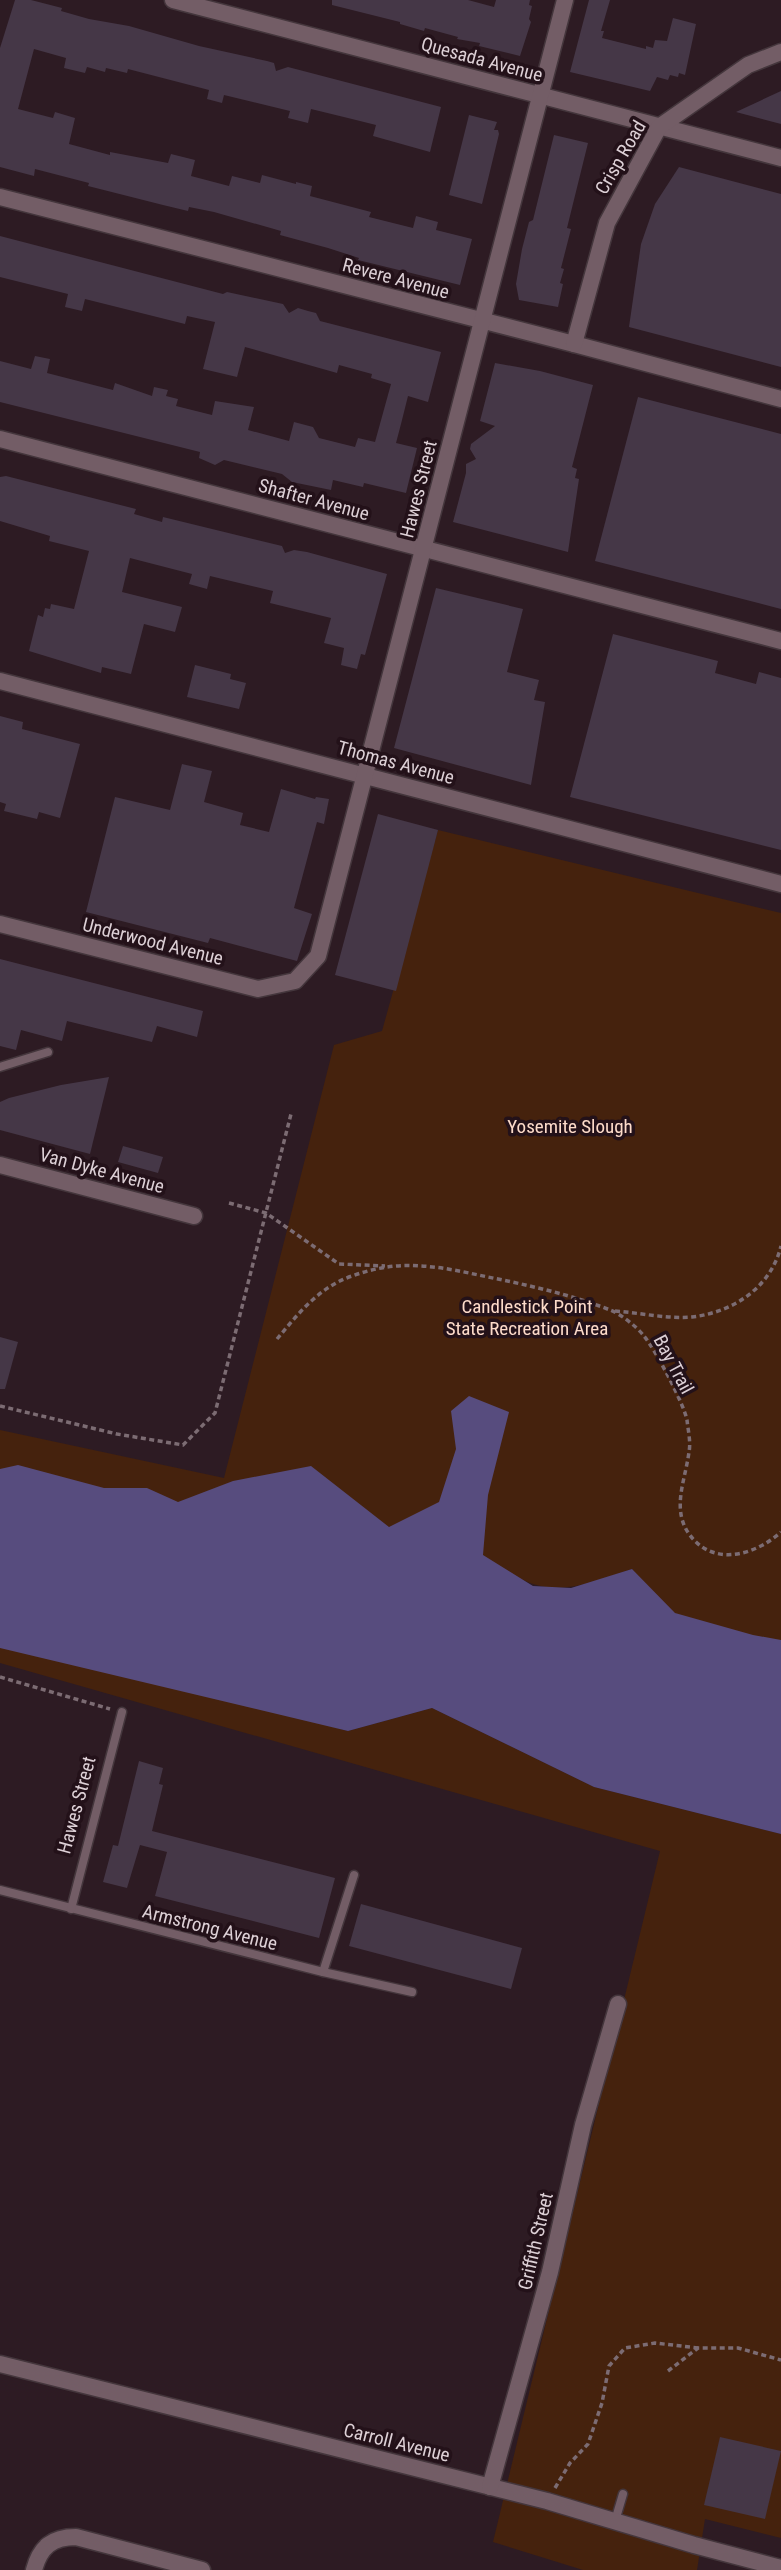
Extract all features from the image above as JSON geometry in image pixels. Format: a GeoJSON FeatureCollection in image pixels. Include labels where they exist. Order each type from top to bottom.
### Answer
{"type":"FeatureCollection","features":[{"type":"Feature","properties":{"kind":"street","name":"Quesada Avenue"},"geometry":{"type":"LineString","coordinates":[[173,0],[781,158]]}},
{"type":"Feature","properties":{"kind":"street","name":"Hawes Street"},"geometry":{"type":"LineString","coordinates":[[295,981],[318,956],[565,0]]}},
{"type":"Feature","properties":{"kind":"street","name":"Crisp Road"},"geometry":{"type":"LineString","coordinates":[[574,344],[607,223],[659,127],[748,65],[781,52]]}},
{"type":"Feature","properties":{"kind":"street","name":"Revere Avenue"},"geometry":{"type":"LineString","coordinates":[[0,197],[781,399]]}},
{"type":"Feature","properties":{"kind":"street","name":"Shafter Avenue"},"geometry":{"type":"LineString","coordinates":[[0,439],[781,641]]}},
{"type":"Feature","properties":{"kind":"street","name":"Thomas Avenue"},"geometry":{"type":"LineString","coordinates":[[0,681],[781,884]]}},
{"type":"Feature","properties":{"kind":"street","name":"Underwood Avenue"},"geometry":{"type":"LineString","coordinates":[[0,924],[258,989],[295,981]]}},
{"type":"Feature","properties":{"kind":"street","name":"Van Dyke Avenue"},"geometry":{"type":"LineString","coordinates":[[0,1165],[194,1216]]}},
{"type":"Feature","properties":{"kind":"street","name":"Griffith Street"},"geometry":{"type":"LineString","coordinates":[[490,2487],[550,2272],[583,2124],[618,2004]]}},
{"type":"Feature","properties":{"kind":"street","name":"Carroll Avenue"},"geometry":{"type":"LineString","coordinates":[[0,2364],[547,2501],[615,2521],[731,2563],[781,2568]]}},
{"type":"Feature","properties":{"kind":"street"},"geometry":{"type":"LineString","coordinates":[[34,2570],[37,2558],[45,2546],[55,2539],[76,2537],[202,2570]]}},
{"type":"Feature","properties":{"kind":"lane"},"geometry":{"type":"LineString","coordinates":[[0,1067],[48,1052]]}},
{"type":"Feature","properties":{"kind":"lane","name":"Hawes Street"},"geometry":{"type":"LineString","coordinates":[[71,1909],[122,1712]]}},
{"type":"Feature","properties":{"kind":"lane"},"geometry":{"type":"LineString","coordinates":[[323,1972],[354,1875]]}},
{"type":"Feature","properties":{"kind":"lane","name":"Armstrong Avenue"},"geometry":{"type":"LineString","coordinates":[[0,1890],[412,1992]]}},
{"type":"Feature","properties":{"kind":"lane"},"geometry":{"type":"LineString","coordinates":[[615,2521],[623,2494]]}},
{"type":"Feature","properties":{"kind":"path"},"geometry":{"type":"LineString","coordinates":[[0,1406],[117,1434],[183,1445],[215,1413],[291,1114]]}},
{"type":"Feature","properties":{"kind":"path"},"geometry":{"type":"LineString","coordinates":[[229,1203],[266,1213],[339,1264],[390,1266]]}},
{"type":"Feature","properties":{"kind":"path"},"geometry":{"type":"LineString","coordinates":[[613,1311],[693,1317],[717,1311],[739,1302],[755,1291],[771,1272],[780,1255],[781,1246]]}},
{"type":"Feature","properties":{"kind":"path","name":"Bay Trail"},"geometry":{"type":"LineString","coordinates":[[277,1339],[306,1304],[328,1288],[351,1276],[390,1266],[455,1270],[538,1288],[613,1311],[643,1335],[686,1417],[690,1449],[679,1504],[684,1525],[696,1542],[716,1553],[739,1555],[767,1544],[781,1532]]}},
{"type":"Feature","properties":{"kind":"path"},"geometry":{"type":"LineString","coordinates":[[0,1677],[122,1712]]}},
{"type":"Feature","properties":{"kind":"path"},"geometry":{"type":"LineString","coordinates":[[547,2501],[570,2463],[588,2444],[602,2403],[609,2366],[625,2348],[655,2343],[698,2348],[738,2348],[781,2360]]}},
{"type":"Feature","properties":{"kind":"path"},"geometry":{"type":"LineString","coordinates":[[667,2371],[698,2348]]}},
{"type":"Feature","properties":{"kind":"green space","name":"Candlestick Point State Recreation Area"},"geometry":{"type":"Polygon","coordinates":[[[438,830],[781,913],[781,1657],[673,1629],[632,1569],[574,1586],[545,1587],[516,1576],[0,1499],[0,1430],[224,1478],[334,1045],[382,1031],[438,830]]]}},
{"type":"Feature","properties":{"kind":"green space"},"geometry":{"type":"Polygon","coordinates":[[[0,1637],[348,1731],[432,1708],[594,1787],[781,1834],[781,2538],[705,2519],[697,2570],[583,2570],[493,2542],[660,1851],[0,1663],[0,1637]]]}},
{"type":"Feature","properties":{"kind":"shaded area"},"geometry":{"type":"Polygon","coordinates":[[[469,1396],[509,1412],[488,1495],[483,1555],[533,1586],[571,1588],[632,1569],[675,1613],[781,1640],[781,1834],[594,1787],[432,1708],[348,1731],[0,1648],[0,1469],[18,1465],[104,1488],[147,1488],[178,1502],[233,1481],[311,1466],[389,1527],[439,1502],[456,1449],[451,1411],[469,1396]]]}},
{"type":"Feature","properties":{"kind":"building"},"geometry":{"type":"Polygon","coordinates":[[[15,0],[31,0],[89,19],[129,26],[199,46],[267,61],[274,63],[276,71],[288,67],[441,107],[430,152],[373,136],[376,125],[311,109],[308,123],[288,118],[290,111],[224,95],[222,103],[207,99],[209,90],[128,69],[127,73],[106,68],[105,72],[87,67],[85,73],[64,68],[66,58],[34,49],[18,109],[53,118],[55,112],[75,118],[69,144],[110,155],[110,152],[168,163],[171,154],[195,160],[191,176],[229,186],[232,176],[260,183],[262,175],[312,186],[310,196],[371,212],[369,217],[413,228],[416,216],[438,222],[436,230],[472,239],[460,285],[358,260],[359,258],[328,248],[280,235],[281,231],[214,212],[189,207],[188,211],[163,205],[35,169],[34,176],[0,167],[0,48],[15,0]]]}},
{"type":"Feature","properties":{"kind":"building"},"geometry":{"type":"Polygon","coordinates":[[[332,0],[468,0],[494,7],[496,0],[530,0],[531,22],[520,56],[425,28],[424,31],[400,22],[332,5],[332,0]]]}},
{"type":"Feature","properties":{"kind":"building"},"geometry":{"type":"Polygon","coordinates":[[[589,0],[610,0],[601,31],[604,31],[602,38],[646,49],[646,46],[653,48],[655,40],[667,41],[673,18],[696,24],[685,75],[670,75],[668,80],[657,77],[650,91],[570,72],[589,0]]]}},
{"type":"Feature","properties":{"kind":"building"},"geometry":{"type":"Polygon","coordinates":[[[781,91],[781,124],[736,112],[781,91]]]}},
{"type":"Feature","properties":{"kind":"building"},"geometry":{"type":"Polygon","coordinates":[[[469,115],[497,122],[494,130],[498,130],[499,134],[482,204],[449,195],[469,115]]]}},
{"type":"Feature","properties":{"kind":"building"},"geometry":{"type":"Polygon","coordinates":[[[554,135],[588,143],[567,228],[571,229],[561,268],[564,269],[560,283],[563,284],[558,307],[519,300],[516,284],[522,249],[529,222],[533,220],[554,135]]]}},
{"type":"Feature","properties":{"kind":"building"},"geometry":{"type":"Polygon","coordinates":[[[679,167],[781,194],[781,367],[629,327],[641,244],[655,204],[679,167]]]}},
{"type":"Feature","properties":{"kind":"building"},"geometry":{"type":"Polygon","coordinates":[[[0,236],[223,294],[227,292],[283,304],[289,313],[298,308],[316,313],[320,321],[441,352],[428,402],[408,396],[396,443],[417,448],[406,493],[364,483],[363,487],[333,480],[331,490],[292,482],[282,474],[224,460],[215,465],[199,458],[200,452],[0,402],[0,361],[31,369],[35,356],[50,359],[47,373],[113,390],[115,383],[152,396],[154,387],[168,390],[166,396],[178,399],[176,406],[212,415],[215,401],[254,407],[248,430],[289,441],[294,422],[313,427],[319,438],[355,447],[358,438],[375,442],[391,384],[371,378],[372,374],[339,365],[337,373],[245,347],[237,377],[203,369],[215,322],[187,316],[185,324],[85,299],[82,311],[65,307],[68,294],[0,277],[0,236]]]}},
{"type":"Feature","properties":{"kind":"building"},"geometry":{"type":"Polygon","coordinates":[[[495,363],[593,385],[572,467],[577,469],[575,478],[579,479],[568,552],[453,522],[466,464],[476,459],[470,449],[471,444],[495,426],[480,421],[495,363]]]}},
{"type":"Feature","properties":{"kind":"building"},"geometry":{"type":"Polygon","coordinates":[[[638,397],[781,434],[781,609],[595,561],[638,397]]]}},
{"type":"Feature","properties":{"kind":"building"},"geometry":{"type":"Polygon","coordinates":[[[6,476],[136,509],[134,514],[162,522],[163,517],[282,546],[285,553],[294,550],[307,552],[387,574],[365,655],[361,654],[357,669],[341,665],[344,648],[324,643],[331,618],[270,603],[273,591],[210,576],[207,589],[189,584],[192,574],[130,558],[122,592],[182,607],[175,632],[144,624],[131,674],[102,667],[101,673],[29,651],[38,615],[43,617],[45,608],[50,609],[51,604],[74,609],[89,551],[49,541],[50,536],[0,521],[0,477],[6,476]]]}},
{"type":"Feature","properties":{"kind":"building"},"geometry":{"type":"Polygon","coordinates":[[[436,588],[523,609],[507,672],[539,680],[534,700],[545,702],[531,785],[394,748],[436,588]]]}},
{"type":"Feature","properties":{"kind":"building"},"geometry":{"type":"Polygon","coordinates":[[[613,634],[718,661],[715,673],[756,684],[759,672],[781,678],[781,850],[570,797],[613,634]]]}},
{"type":"Feature","properties":{"kind":"building"},"geometry":{"type":"Polygon","coordinates":[[[195,665],[231,674],[230,679],[246,683],[239,709],[187,697],[195,665]]]}},
{"type":"Feature","properties":{"kind":"building"},"geometry":{"type":"Polygon","coordinates":[[[0,716],[23,722],[22,729],[80,744],[60,818],[39,812],[37,819],[4,811],[6,804],[0,802],[0,716]]]}},
{"type":"Feature","properties":{"kind":"building"},"geometry":{"type":"Polygon","coordinates":[[[182,764],[212,771],[204,802],[243,813],[240,825],[269,832],[281,789],[315,799],[329,799],[324,824],[317,822],[294,908],[312,914],[297,961],[210,938],[208,943],[86,912],[115,797],[170,810],[182,764]]]}},
{"type":"Feature","properties":{"kind":"building"},"geometry":{"type":"Polygon","coordinates":[[[378,814],[438,830],[396,991],[335,975],[378,814]]]}},
{"type":"Feature","properties":{"kind":"building"},"geometry":{"type":"Polygon","coordinates":[[[0,959],[203,1011],[197,1037],[157,1026],[152,1042],[67,1021],[62,1041],[21,1030],[16,1050],[0,1046],[0,959]]]}},
{"type":"Feature","properties":{"kind":"building"},"geometry":{"type":"Polygon","coordinates":[[[109,1077],[90,1154],[0,1130],[0,1102],[61,1085],[109,1077]]]}},
{"type":"Feature","properties":{"kind":"building"},"geometry":{"type":"Polygon","coordinates":[[[123,1146],[163,1157],[158,1173],[118,1162],[123,1146]]]}},
{"type":"Feature","properties":{"kind":"building"},"geometry":{"type":"Polygon","coordinates":[[[0,1337],[18,1342],[5,1389],[0,1389],[0,1337]]]}},
{"type":"Feature","properties":{"kind":"building"},"geometry":{"type":"Polygon","coordinates":[[[139,1761],[163,1768],[159,1784],[163,1785],[152,1831],[335,1878],[319,1938],[155,1896],[167,1852],[140,1845],[127,1888],[103,1882],[113,1845],[118,1846],[139,1761]]]}},
{"type":"Feature","properties":{"kind":"building"},"geometry":{"type":"Polygon","coordinates":[[[361,1904],[522,1948],[511,1989],[349,1946],[361,1904]]]}},
{"type":"Feature","properties":{"kind":"building"},"geometry":{"type":"Polygon","coordinates":[[[720,2437],[781,2451],[765,2519],[704,2505],[720,2437]]]}},
{"type":"Feature","properties":{"kind":"park label","name":"Yosemite Slough"},"geometry":{"type":"Point","coordinates":[570,1126]}}]}
